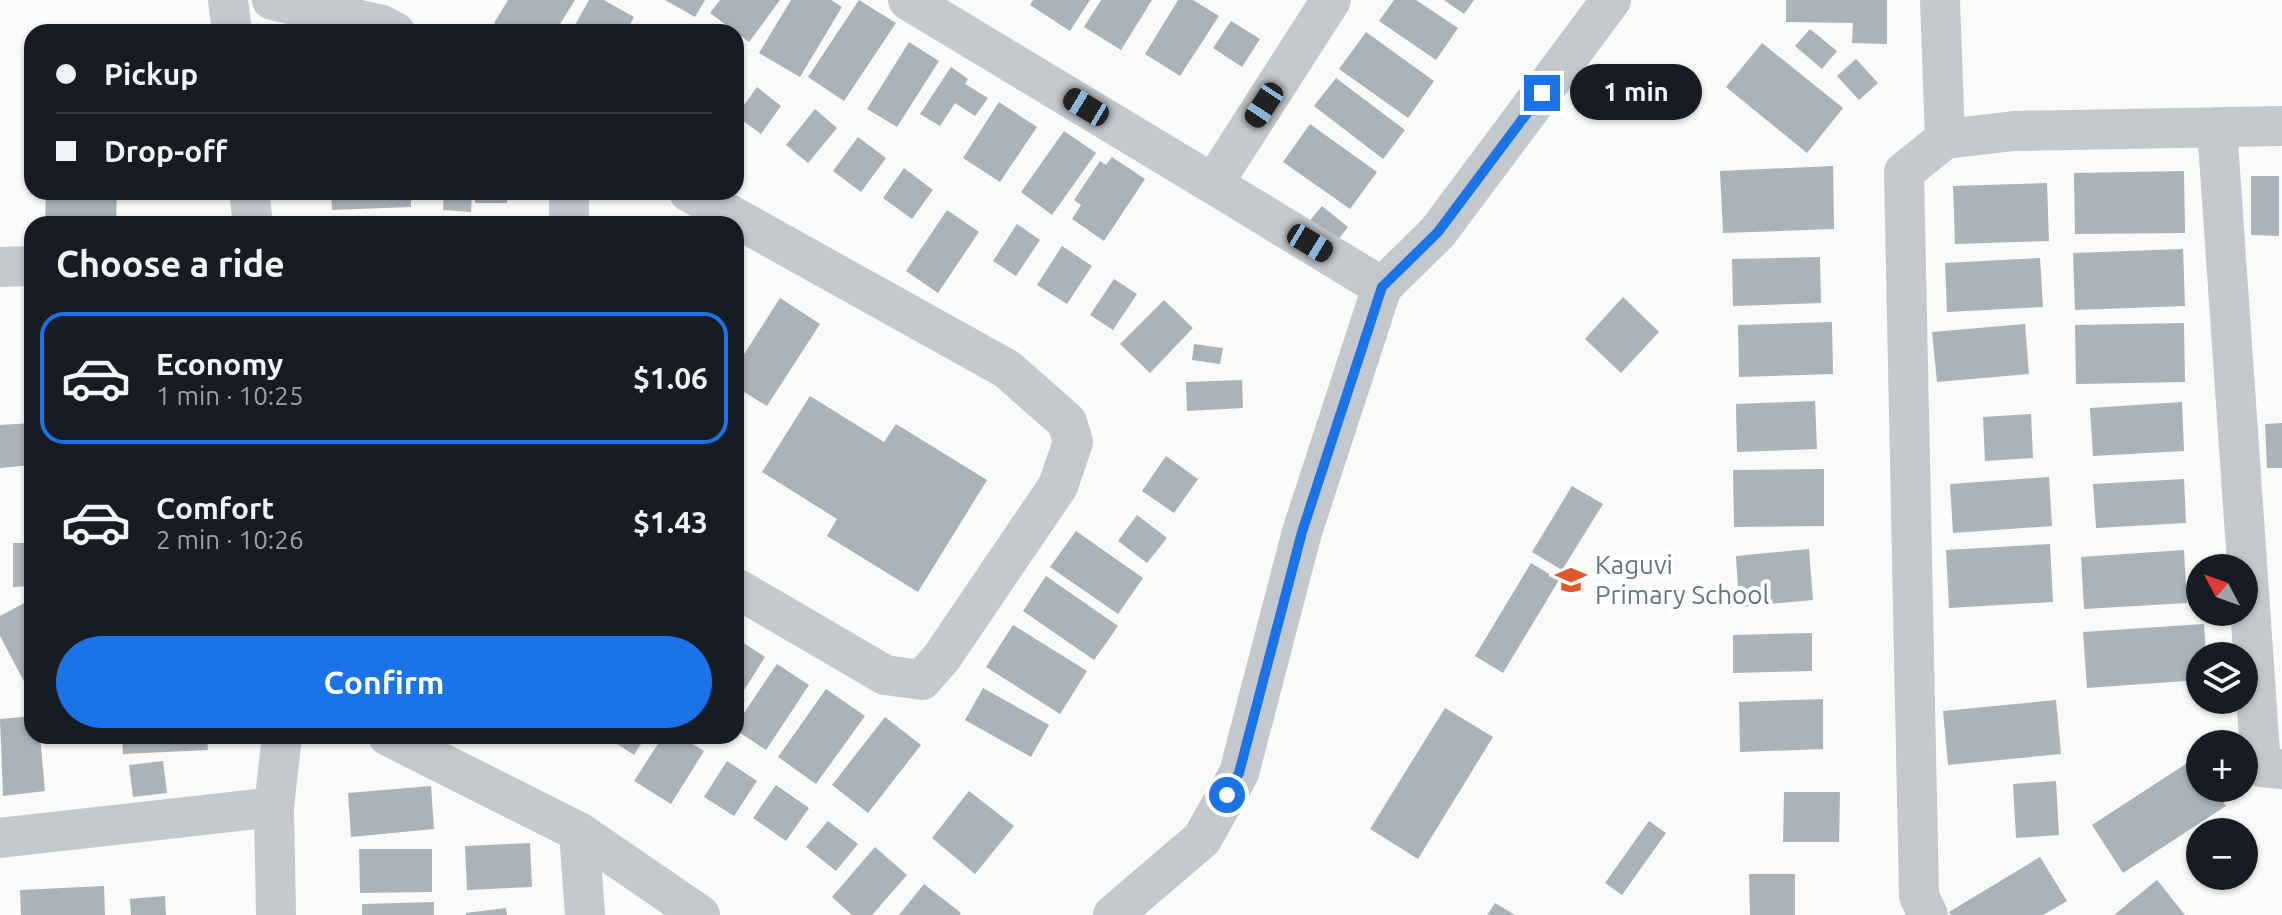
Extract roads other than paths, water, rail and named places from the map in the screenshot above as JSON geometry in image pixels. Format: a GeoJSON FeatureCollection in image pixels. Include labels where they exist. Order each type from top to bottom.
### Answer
{"type":"FeatureCollection","features":[{"type":"Feature","properties":{"kind":"street"},"geometry":{"type":"LineString","coordinates":[[228,0],[231,24]]}},
{"type":"Feature","properties":{"kind":"street"},"geometry":{"type":"LineString","coordinates":[[272,0],[378,24]]}},
{"type":"Feature","properties":{"kind":"street"},"geometry":{"type":"LineString","coordinates":[[908,0],[1382,287]]}},
{"type":"Feature","properties":{"kind":"street"},"geometry":{"type":"LineString","coordinates":[[1213,184],[1331,0]]}},
{"type":"Feature","properties":{"kind":"street"},"geometry":{"type":"LineString","coordinates":[[1113,915],[1202,839],[1239,773],[1302,532],[1382,287],[1438,232],[1611,0]]}},
{"type":"Feature","properties":{"kind":"street"},"geometry":{"type":"LineString","coordinates":[[1940,0],[1945,139]]}},
{"type":"Feature","properties":{"kind":"street"},"geometry":{"type":"LineString","coordinates":[[1928,915],[1919,896],[1904,172],[1945,139],[2014,131],[2282,126]]}},
{"type":"Feature","properties":{"kind":"street"},"geometry":{"type":"LineString","coordinates":[[2217,127],[2261,767],[2282,769]]}},
{"type":"Feature","properties":{"kind":"street"},"geometry":{"type":"LineString","coordinates":[[703,200],[732,216]]}},
{"type":"Feature","properties":{"kind":"street"},"geometry":{"type":"LineString","coordinates":[[744,223],[1007,369],[1067,422],[1073,442],[1058,486],[942,657],[922,680],[885,675],[744,593]]}},
{"type":"Feature","properties":{"kind":"street"},"geometry":{"type":"LineString","coordinates":[[0,267],[24,266]]}},
{"type":"Feature","properties":{"kind":"street"},"geometry":{"type":"LineString","coordinates":[[276,915],[274,807],[281,744]]}},
{"type":"Feature","properties":{"kind":"street"},"geometry":{"type":"LineString","coordinates":[[404,744],[579,832],[700,915]]}},
{"type":"Feature","properties":{"kind":"street"},"geometry":{"type":"LineString","coordinates":[[0,838],[274,807]]}},
{"type":"Feature","properties":{"kind":"street"},"geometry":{"type":"LineString","coordinates":[[579,832],[585,915]]}},
{"type":"Feature","properties":{"kind":"place","name":"Kaguvi Primary School"},"geometry":{"type":"Point","coordinates":[1571,580]}}]}
